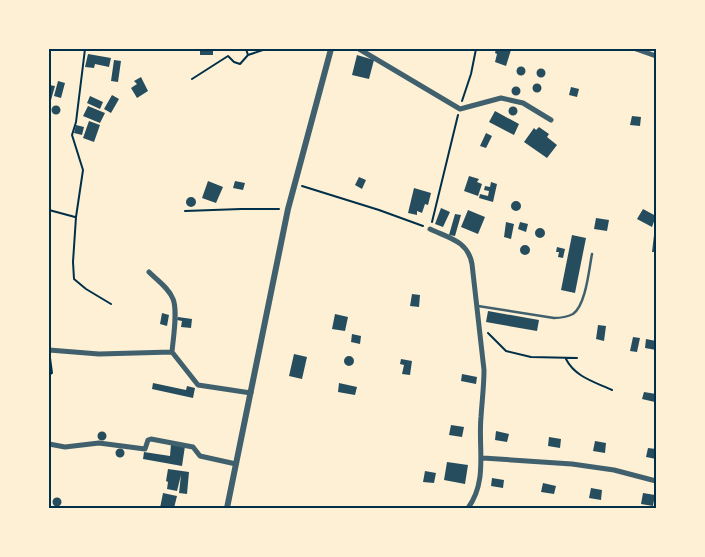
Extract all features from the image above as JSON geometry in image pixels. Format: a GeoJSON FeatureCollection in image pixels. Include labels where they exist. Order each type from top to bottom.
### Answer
{"type":"FeatureCollection","features":[{"type":"Feature","properties":{"kind":"street"},"geometry":{"type":"LineString","coordinates":[[226,508],[288,209],[331,49]]}},
{"type":"Feature","properties":{"kind":"street"},"geometry":{"type":"LineString","coordinates":[[359,49],[460,108],[501,98],[522,103],[551,120]]}},
{"type":"Feature","properties":{"kind":"street"},"geometry":{"type":"LineString","coordinates":[[636,49],[656,56]]}},
{"type":"Feature","properties":{"kind":"street"},"geometry":{"type":"LineString","coordinates":[[430,229],[461,244],[468,250],[472,264],[484,370],[480,417],[480,440],[483,458],[478,488],[468,508]]}},
{"type":"Feature","properties":{"kind":"street"},"geometry":{"type":"LineString","coordinates":[[149,272],[166,287],[174,299],[175,317],[172,352],[198,385],[251,393]]}},
{"type":"Feature","properties":{"kind":"street"},"geometry":{"type":"LineString","coordinates":[[49,351],[100,354],[172,352]]}},
{"type":"Feature","properties":{"kind":"street"},"geometry":{"type":"LineString","coordinates":[[49,444],[64,447],[99,443],[144,449],[148,440],[151,439],[193,447],[200,456],[236,464]]}},
{"type":"Feature","properties":{"kind":"street"},"geometry":{"type":"LineString","coordinates":[[483,458],[572,464],[614,470],[656,482]]}},
{"type":"Feature","properties":{"kind":"lane"},"geometry":{"type":"LineString","coordinates":[[476,306],[554,318],[574,313],[582,301],[592,254]]}},
{"type":"Feature","properties":{"kind":"path"},"geometry":{"type":"LineString","coordinates":[[85,49],[76,122],[72,135],[83,170],[76,217],[73,262],[74,279],[86,289],[111,304]]}},
{"type":"Feature","properties":{"kind":"path"},"geometry":{"type":"LineString","coordinates":[[246,49],[248,55]]}},
{"type":"Feature","properties":{"kind":"path"},"geometry":{"type":"LineString","coordinates":[[192,79],[228,56],[234,62],[240,64],[248,55],[266,49]]}},
{"type":"Feature","properties":{"kind":"path"},"geometry":{"type":"LineString","coordinates":[[295,184],[379,210],[430,229],[454,130],[472,74],[476,49]]}},
{"type":"Feature","properties":{"kind":"path"},"geometry":{"type":"LineString","coordinates":[[185,211],[288,209]]}},
{"type":"Feature","properties":{"kind":"path"},"geometry":{"type":"LineString","coordinates":[[49,210],[76,217]]}},
{"type":"Feature","properties":{"kind":"path"},"geometry":{"type":"LineString","coordinates":[[478,324],[506,352],[531,357],[577,358]]}},
{"type":"Feature","properties":{"kind":"path"},"geometry":{"type":"LineString","coordinates":[[49,351],[52,374],[49,375]]}},
{"type":"Feature","properties":{"kind":"path"},"geometry":{"type":"LineString","coordinates":[[566,358],[571,368],[580,375],[612,390]]}},
{"type":"Feature","properties":{"kind":"building"},"geometry":{"type":"Polygon","coordinates":[[[200,49],[213,49],[213,55],[200,55],[200,49]]]}},
{"type":"Feature","properties":{"kind":"building"},"geometry":{"type":"Polygon","coordinates":[[[496,49],[511,50],[506,66],[495,62],[496,49]]]}},
{"type":"Feature","properties":{"kind":"building"},"geometry":{"type":"Polygon","coordinates":[[[88,54],[111,58],[109,67],[95,64],[94,68],[85,67],[88,54]]]}},
{"type":"Feature","properties":{"kind":"building"},"geometry":{"type":"Polygon","coordinates":[[[357,55],[374,60],[369,79],[352,75],[357,55]]]}},
{"type":"Feature","properties":{"kind":"building"},"geometry":{"type":"Polygon","coordinates":[[[114,60],[121,61],[118,82],[111,81],[114,60]]]}},
{"type":"Feature","properties":{"kind":"building"},"geometry":{"type":"Polygon","coordinates":[[[521,66],[526,71],[521,76],[516,71],[521,66]]]}},
{"type":"Feature","properties":{"kind":"building"},"geometry":{"type":"Polygon","coordinates":[[[541,68],[546,73],[541,78],[536,73],[541,68]]]}},
{"type":"Feature","properties":{"kind":"building"},"geometry":{"type":"Polygon","coordinates":[[[141,77],[148,91],[137,98],[131,88],[137,84],[134,81],[141,77]]]}},
{"type":"Feature","properties":{"kind":"building"},"geometry":{"type":"Polygon","coordinates":[[[58,81],[65,83],[61,98],[54,96],[58,81]]]}},
{"type":"Feature","properties":{"kind":"building"},"geometry":{"type":"Polygon","coordinates":[[[537,83],[542,88],[537,93],[532,88],[537,83]]]}},
{"type":"Feature","properties":{"kind":"building"},"geometry":{"type":"Polygon","coordinates":[[[49,85],[55,86],[49,107],[49,85]]]}},
{"type":"Feature","properties":{"kind":"building"},"geometry":{"type":"Polygon","coordinates":[[[516,86],[521,91],[516,96],[511,91],[516,86]]]}},
{"type":"Feature","properties":{"kind":"building"},"geometry":{"type":"Polygon","coordinates":[[[571,87],[579,89],[577,97],[569,95],[571,87]]]}},
{"type":"Feature","properties":{"kind":"building"},"geometry":{"type":"Polygon","coordinates":[[[112,95],[119,99],[111,113],[104,109],[112,95]]]}},
{"type":"Feature","properties":{"kind":"building"},"geometry":{"type":"Polygon","coordinates":[[[90,96],[103,102],[100,109],[87,103],[90,96]]]}},
{"type":"Feature","properties":{"kind":"building"},"geometry":{"type":"Polygon","coordinates":[[[56,105],[61,110],[56,115],[51,110],[56,105]]]}},
{"type":"Feature","properties":{"kind":"building"},"geometry":{"type":"Polygon","coordinates":[[[88,106],[105,113],[100,123],[83,116],[88,106]]]}},
{"type":"Feature","properties":{"kind":"building"},"geometry":{"type":"Polygon","coordinates":[[[513,106],[518,111],[513,116],[508,111],[513,106]]]}},
{"type":"Feature","properties":{"kind":"building"},"geometry":{"type":"Polygon","coordinates":[[[495,111],[519,124],[514,135],[489,122],[495,111]]]}},
{"type":"Feature","properties":{"kind":"building"},"geometry":{"type":"Polygon","coordinates":[[[632,116],[641,117],[640,126],[630,125],[632,116]]]}},
{"type":"Feature","properties":{"kind":"building"},"geometry":{"type":"Polygon","coordinates":[[[89,121],[100,125],[94,142],[83,138],[89,121]]]}},
{"type":"Feature","properties":{"kind":"building"},"geometry":{"type":"Polygon","coordinates":[[[76,125],[84,127],[82,135],[74,133],[76,125]]]}},
{"type":"Feature","properties":{"kind":"building"},"geometry":{"type":"Polygon","coordinates":[[[539,127],[549,134],[547,137],[557,145],[547,158],[524,142],[534,128],[536,130],[539,127]]]}},
{"type":"Feature","properties":{"kind":"building"},"geometry":{"type":"Polygon","coordinates":[[[486,133],[492,136],[486,148],[480,146],[486,133]]]}},
{"type":"Feature","properties":{"kind":"building"},"geometry":{"type":"Polygon","coordinates":[[[469,176],[479,179],[477,182],[482,184],[478,196],[464,191],[469,176]]]}},
{"type":"Feature","properties":{"kind":"building"},"geometry":{"type":"Polygon","coordinates":[[[359,177],[366,180],[362,189],[355,185],[359,177]]]}},
{"type":"Feature","properties":{"kind":"building"},"geometry":{"type":"Polygon","coordinates":[[[208,181],[223,187],[216,203],[202,198],[208,181]]]}},
{"type":"Feature","properties":{"kind":"building"},"geometry":{"type":"Polygon","coordinates":[[[235,181],[245,183],[243,190],[233,188],[235,181]]]}},
{"type":"Feature","properties":{"kind":"building"},"geometry":{"type":"Polygon","coordinates":[[[491,182],[497,184],[493,202],[479,198],[480,194],[488,196],[489,191],[484,190],[485,186],[490,187],[491,182]]]}},
{"type":"Feature","properties":{"kind":"building"},"geometry":{"type":"Polygon","coordinates":[[[414,188],[431,193],[428,205],[425,204],[422,213],[417,211],[417,215],[408,213],[414,188]]]}},
{"type":"Feature","properties":{"kind":"building"},"geometry":{"type":"Polygon","coordinates":[[[189,197],[193,197],[196,202],[195,206],[189,207],[186,204],[186,200],[189,197]]]}},
{"type":"Feature","properties":{"kind":"building"},"geometry":{"type":"Polygon","coordinates":[[[516,201],[521,206],[516,211],[511,206],[516,201]]]}},
{"type":"Feature","properties":{"kind":"building"},"geometry":{"type":"Polygon","coordinates":[[[441,208],[450,212],[443,227],[435,224],[441,208]]]}},
{"type":"Feature","properties":{"kind":"building"},"geometry":{"type":"Polygon","coordinates":[[[643,209],[656,216],[652,227],[637,219],[643,209]]]}},
{"type":"Feature","properties":{"kind":"building"},"geometry":{"type":"Polygon","coordinates":[[[468,210],[485,217],[478,234],[461,227],[468,210]]]}},
{"type":"Feature","properties":{"kind":"building"},"geometry":{"type":"Polygon","coordinates":[[[455,214],[461,215],[455,236],[449,235],[455,214]]]}},
{"type":"Feature","properties":{"kind":"building"},"geometry":{"type":"Polygon","coordinates":[[[596,218],[609,220],[607,231],[594,229],[596,218]]]}},
{"type":"Feature","properties":{"kind":"building"},"geometry":{"type":"Polygon","coordinates":[[[506,222],[514,224],[511,239],[504,237],[506,222]]]}},
{"type":"Feature","properties":{"kind":"building"},"geometry":{"type":"Polygon","coordinates":[[[520,222],[528,224],[526,232],[518,229],[520,222]]]}},
{"type":"Feature","properties":{"kind":"building"},"geometry":{"type":"Polygon","coordinates":[[[540,228],[545,233],[540,238],[535,233],[540,228]]]}},
{"type":"Feature","properties":{"kind":"building"},"geometry":{"type":"Polygon","coordinates":[[[572,235],[586,238],[575,293],[561,290],[572,235]]]}},
{"type":"Feature","properties":{"kind":"building"},"geometry":{"type":"Polygon","coordinates":[[[654,235],[656,235],[656,252],[652,252],[654,235]]]}},
{"type":"Feature","properties":{"kind":"building"},"geometry":{"type":"Polygon","coordinates":[[[525,245],[530,250],[525,255],[520,250],[525,245]]]}},
{"type":"Feature","properties":{"kind":"building"},"geometry":{"type":"Polygon","coordinates":[[[557,247],[565,249],[563,258],[558,257],[557,247]]]}},
{"type":"Feature","properties":{"kind":"building"},"geometry":{"type":"Polygon","coordinates":[[[412,294],[420,295],[419,307],[410,306],[412,294]]]}},
{"type":"Feature","properties":{"kind":"building"},"geometry":{"type":"Polygon","coordinates":[[[488,311],[539,320],[537,331],[486,322],[488,311]]]}},
{"type":"Feature","properties":{"kind":"building"},"geometry":{"type":"Polygon","coordinates":[[[162,313],[169,315],[167,326],[160,324],[162,313]]]}},
{"type":"Feature","properties":{"kind":"building"},"geometry":{"type":"Polygon","coordinates":[[[335,314],[348,317],[345,331],[332,329],[335,314]]]}},
{"type":"Feature","properties":{"kind":"building"},"geometry":{"type":"Polygon","coordinates":[[[178,317],[192,319],[191,328],[181,327],[182,321],[177,320],[178,317]]]}},
{"type":"Feature","properties":{"kind":"building"},"geometry":{"type":"Polygon","coordinates":[[[598,325],[606,326],[604,341],[596,339],[598,325]]]}},
{"type":"Feature","properties":{"kind":"building"},"geometry":{"type":"Polygon","coordinates":[[[352,334],[361,336],[360,344],[351,342],[352,334]]]}},
{"type":"Feature","properties":{"kind":"building"},"geometry":{"type":"Polygon","coordinates":[[[633,337],[640,338],[637,352],[630,351],[633,337]]]}},
{"type":"Feature","properties":{"kind":"building"},"geometry":{"type":"Polygon","coordinates":[[[646,339],[656,341],[656,350],[645,348],[646,339]]]}},
{"type":"Feature","properties":{"kind":"building"},"geometry":{"type":"Polygon","coordinates":[[[294,354],[307,357],[302,379],[289,376],[294,354]]]}},
{"type":"Feature","properties":{"kind":"building"},"geometry":{"type":"Polygon","coordinates":[[[347,356],[351,356],[354,361],[353,365],[347,366],[344,363],[344,359],[347,356]]]}},
{"type":"Feature","properties":{"kind":"building"},"geometry":{"type":"Polygon","coordinates":[[[401,359],[412,361],[410,375],[402,374],[404,365],[400,364],[401,359]]]}},
{"type":"Feature","properties":{"kind":"building"},"geometry":{"type":"Polygon","coordinates":[[[462,374],[477,377],[476,384],[461,381],[462,374]]]}},
{"type":"Feature","properties":{"kind":"building"},"geometry":{"type":"Polygon","coordinates":[[[153,383],[186,390],[187,386],[195,388],[193,398],[152,389],[153,383]]]}},
{"type":"Feature","properties":{"kind":"building"},"geometry":{"type":"Polygon","coordinates":[[[339,383],[357,387],[355,395],[338,392],[339,383]]]}},
{"type":"Feature","properties":{"kind":"building"},"geometry":{"type":"Polygon","coordinates":[[[644,392],[656,394],[655,402],[642,399],[644,392]]]}},
{"type":"Feature","properties":{"kind":"building"},"geometry":{"type":"Polygon","coordinates":[[[451,425],[464,427],[462,437],[449,435],[451,425]]]}},
{"type":"Feature","properties":{"kind":"building"},"geometry":{"type":"Polygon","coordinates":[[[496,431],[509,434],[507,442],[495,440],[496,431]]]}},
{"type":"Feature","properties":{"kind":"building"},"geometry":{"type":"Polygon","coordinates":[[[102,432],[106,436],[102,440],[98,436],[102,432]]]}},
{"type":"Feature","properties":{"kind":"building"},"geometry":{"type":"Polygon","coordinates":[[[549,437],[561,439],[560,448],[548,446],[549,437]]]}},
{"type":"Feature","properties":{"kind":"building"},"geometry":{"type":"Polygon","coordinates":[[[595,441],[606,443],[605,453],[593,451],[595,441]]]}},
{"type":"Feature","properties":{"kind":"building"},"geometry":{"type":"Polygon","coordinates":[[[171,444],[185,446],[182,466],[143,459],[144,452],[170,456],[171,444]]]}},
{"type":"Feature","properties":{"kind":"building"},"geometry":{"type":"Polygon","coordinates":[[[120,448],[125,453],[120,458],[115,453],[120,448]]]}},
{"type":"Feature","properties":{"kind":"building"},"geometry":{"type":"Polygon","coordinates":[[[648,448],[656,449],[656,459],[646,457],[648,448]]]}},
{"type":"Feature","properties":{"kind":"building"},"geometry":{"type":"Polygon","coordinates":[[[447,462],[468,465],[465,484],[444,480],[447,462]]]}},
{"type":"Feature","properties":{"kind":"building"},"geometry":{"type":"Polygon","coordinates":[[[168,469],[189,472],[187,494],[179,493],[181,475],[177,491],[167,489],[168,469]]]}},
{"type":"Feature","properties":{"kind":"building"},"geometry":{"type":"Polygon","coordinates":[[[425,471],[436,473],[434,483],[423,482],[425,471]]]}},
{"type":"Feature","properties":{"kind":"building"},"geometry":{"type":"Polygon","coordinates":[[[492,478],[504,480],[503,488],[491,486],[492,478]]]}},
{"type":"Feature","properties":{"kind":"building"},"geometry":{"type":"Polygon","coordinates":[[[543,483],[556,486],[554,494],[541,492],[543,483]]]}},
{"type":"Feature","properties":{"kind":"building"},"geometry":{"type":"Polygon","coordinates":[[[591,488],[602,490],[601,500],[589,498],[591,488]]]}},
{"type":"Feature","properties":{"kind":"building"},"geometry":{"type":"Polygon","coordinates":[[[163,493],[177,496],[174,508],[160,508],[163,493]]]}},
{"type":"Feature","properties":{"kind":"building"},"geometry":{"type":"Polygon","coordinates":[[[643,493],[655,495],[653,506],[641,504],[643,493]]]}},
{"type":"Feature","properties":{"kind":"building"},"geometry":{"type":"Polygon","coordinates":[[[57,497],[62,502],[57,507],[52,502],[57,497]]]}}]}
